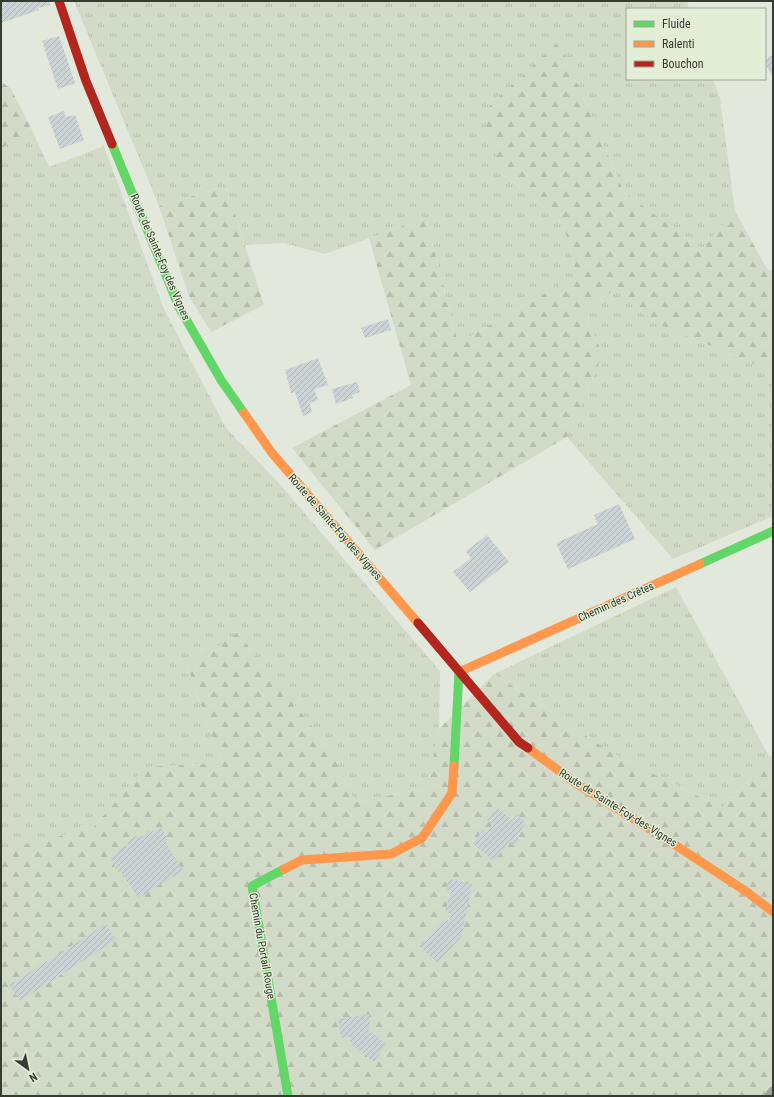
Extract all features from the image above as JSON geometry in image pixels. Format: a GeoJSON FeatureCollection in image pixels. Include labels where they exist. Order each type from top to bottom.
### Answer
{"type":"FeatureCollection","features":[{"type":"Feature","properties":{"kind":"street","name":"Route de Sainte-Foy des Vignes"},"geometry":{"type":"LineString","coordinates":[[59,1],[86,81],[179,308],[221,380],[272,453],[459,672]]}},
{"type":"Feature","properties":{"kind":"street","name":"Chemin des Crêtes"},"geometry":{"type":"LineString","coordinates":[[459,672],[773,531]]}},
{"type":"Feature","properties":{"kind":"street","name":"Route de Sainte-Foy-des-Vignes"},"geometry":{"type":"LineString","coordinates":[[459,672],[519,742],[577,784],[673,843],[747,892],[773,912]]}},
{"type":"Feature","properties":{"kind":"street","name":"Chemin du Portail Rouge"},"geometry":{"type":"LineString","coordinates":[[288,1096],[252,886],[302,860],[391,854],[422,838],[452,793],[459,672]]}},
{"type":"Feature","properties":{"kind":"lane"},"geometry":{"type":"LineString","coordinates":[[770,1096],[773,1092]]}},
{"type":"Feature","properties":{"kind":"green space"},"geometry":{"type":"Polygon","coordinates":[[[74,1],[687,1],[689,8],[626,8],[626,80],[713,80],[720,98],[735,211],[702,249],[624,192],[559,42],[503,174],[563,223],[577,275],[458,343],[426,218],[325,254],[284,243],[245,245],[226,186],[159,206],[74,1]]]}},
{"type":"Feature","properties":{"kind":"green space"},"geometry":{"type":"Polygon","coordinates":[[[559,42],[624,192],[702,249],[735,211],[767,269],[773,271],[773,372],[649,320],[619,287],[582,311],[603,354],[567,437],[375,550],[292,448],[411,385],[369,238],[426,218],[458,343],[577,275],[563,223],[503,174],[482,113],[559,42]]]}},
{"type":"Feature","properties":{"kind":"green space"},"geometry":{"type":"Polygon","coordinates":[[[1,81],[11,89],[31,128],[1,149],[1,81]]]}},
{"type":"Feature","properties":{"kind":"green space"},"geometry":{"type":"Polygon","coordinates":[[[31,128],[49,167],[104,146],[163,307],[226,428],[277,481],[440,671],[439,729],[427,788],[355,802],[331,750],[188,668],[222,763],[145,767],[93,828],[1,850],[1,149],[31,128]]]}},
{"type":"Feature","properties":{"kind":"green space"},"geometry":{"type":"Polygon","coordinates":[[[226,186],[264,305],[211,332],[189,296],[159,206],[226,186]]]}},
{"type":"Feature","properties":{"kind":"green space"},"geometry":{"type":"Polygon","coordinates":[[[619,287],[649,320],[773,372],[773,516],[673,559],[567,437],[603,354],[582,311],[619,287]]]}},
{"type":"Feature","properties":{"kind":"green space"},"geometry":{"type":"Polygon","coordinates":[[[676,587],[770,758],[722,808],[612,753],[494,674],[676,587]]]}},
{"type":"Feature","properties":{"kind":"green space"},"geometry":{"type":"Polygon","coordinates":[[[237,633],[331,750],[355,802],[427,788],[439,729],[494,674],[612,753],[722,808],[773,754],[773,1096],[1,1096],[1,850],[93,828],[145,767],[222,763],[188,668],[237,633]]]}},
{"type":"Feature","properties":{"kind":"building"},"geometry":{"type":"Polygon","coordinates":[[[1,1],[49,1],[50,5],[38,8],[39,10],[1,23],[1,1]]]}},
{"type":"Feature","properties":{"kind":"building"},"geometry":{"type":"Polygon","coordinates":[[[59,36],[75,83],[58,89],[42,41],[59,36]]]}},
{"type":"Feature","properties":{"kind":"building"},"geometry":{"type":"Polygon","coordinates":[[[773,55],[773,77],[766,65],[766,59],[773,55]]]}},
{"type":"Feature","properties":{"kind":"building"},"geometry":{"type":"Polygon","coordinates":[[[64,111],[65,117],[75,115],[84,140],[60,149],[48,117],[64,111]]]}},
{"type":"Feature","properties":{"kind":"building"},"geometry":{"type":"Polygon","coordinates":[[[388,319],[391,330],[365,338],[361,328],[388,319]]]}},
{"type":"Feature","properties":{"kind":"building"},"geometry":{"type":"Polygon","coordinates":[[[318,358],[328,385],[314,389],[318,400],[310,403],[312,412],[303,416],[295,392],[291,393],[285,370],[318,358]]]}},
{"type":"Feature","properties":{"kind":"building"},"geometry":{"type":"Polygon","coordinates":[[[357,382],[360,392],[352,395],[353,398],[336,404],[332,389],[357,382]]]}},
{"type":"Feature","properties":{"kind":"building"},"geometry":{"type":"Polygon","coordinates":[[[619,504],[635,539],[568,569],[556,543],[598,524],[594,515],[619,504]]]}},
{"type":"Feature","properties":{"kind":"building"},"geometry":{"type":"Polygon","coordinates":[[[487,535],[509,562],[470,592],[453,572],[471,558],[466,551],[487,535]]]}},
{"type":"Feature","properties":{"kind":"building"},"geometry":{"type":"Polygon","coordinates":[[[497,808],[512,820],[517,815],[526,823],[516,836],[520,840],[515,846],[509,842],[494,861],[473,844],[483,830],[487,832],[493,824],[487,820],[497,808]]]}},
{"type":"Feature","properties":{"kind":"building"},"geometry":{"type":"Polygon","coordinates":[[[161,828],[168,839],[165,841],[183,871],[138,898],[121,871],[118,873],[110,858],[119,853],[117,850],[128,845],[127,842],[138,835],[139,838],[150,831],[151,832],[161,828]]]}},
{"type":"Feature","properties":{"kind":"building"},"geometry":{"type":"Polygon","coordinates":[[[449,879],[472,884],[462,936],[437,963],[420,946],[440,926],[441,921],[449,920],[452,914],[445,912],[451,891],[446,890],[449,879]]]}},
{"type":"Feature","properties":{"kind":"building"},"geometry":{"type":"Polygon","coordinates":[[[106,924],[116,940],[20,1001],[9,985],[106,924]]]}},
{"type":"Feature","properties":{"kind":"building"},"geometry":{"type":"Polygon","coordinates":[[[369,1014],[370,1027],[368,1030],[387,1044],[374,1062],[351,1044],[350,1037],[341,1038],[338,1019],[369,1014]]]}},
{"type":"Feature","properties":{"kind":"traffic: fast"},"geometry":{"type":"LineString","coordinates":[[112,144],[179,307],[221,380],[244,413]]}},
{"type":"Feature","properties":{"kind":"traffic: fast"},"geometry":{"type":"LineString","coordinates":[[700,564],[773,531]]}},
{"type":"Feature","properties":{"kind":"traffic: fast"},"geometry":{"type":"LineString","coordinates":[[454,766],[459,672]]}},
{"type":"Feature","properties":{"kind":"traffic: fast"},"geometry":{"type":"LineString","coordinates":[[284,869],[252,886],[288,1096]]}},
{"type":"Feature","properties":{"kind":"traffic: slow"},"geometry":{"type":"LineString","coordinates":[[244,413],[272,453],[418,623]]}},
{"type":"Feature","properties":{"kind":"traffic: slow"},"geometry":{"type":"LineString","coordinates":[[459,672],[700,564]]}},
{"type":"Feature","properties":{"kind":"traffic: slow"},"geometry":{"type":"LineString","coordinates":[[528,748],[577,784],[666,839],[747,892],[773,912]]}},
{"type":"Feature","properties":{"kind":"traffic: slow"},"geometry":{"type":"LineString","coordinates":[[284,869],[302,860],[391,854],[422,838],[452,793],[454,766]]}},
{"type":"Feature","properties":{"kind":"traffic: jam"},"geometry":{"type":"LineString","coordinates":[[59,1],[86,81],[112,144]]}},
{"type":"Feature","properties":{"kind":"traffic: jam"},"geometry":{"type":"LineString","coordinates":[[418,623],[519,742],[528,748]]}}]}
